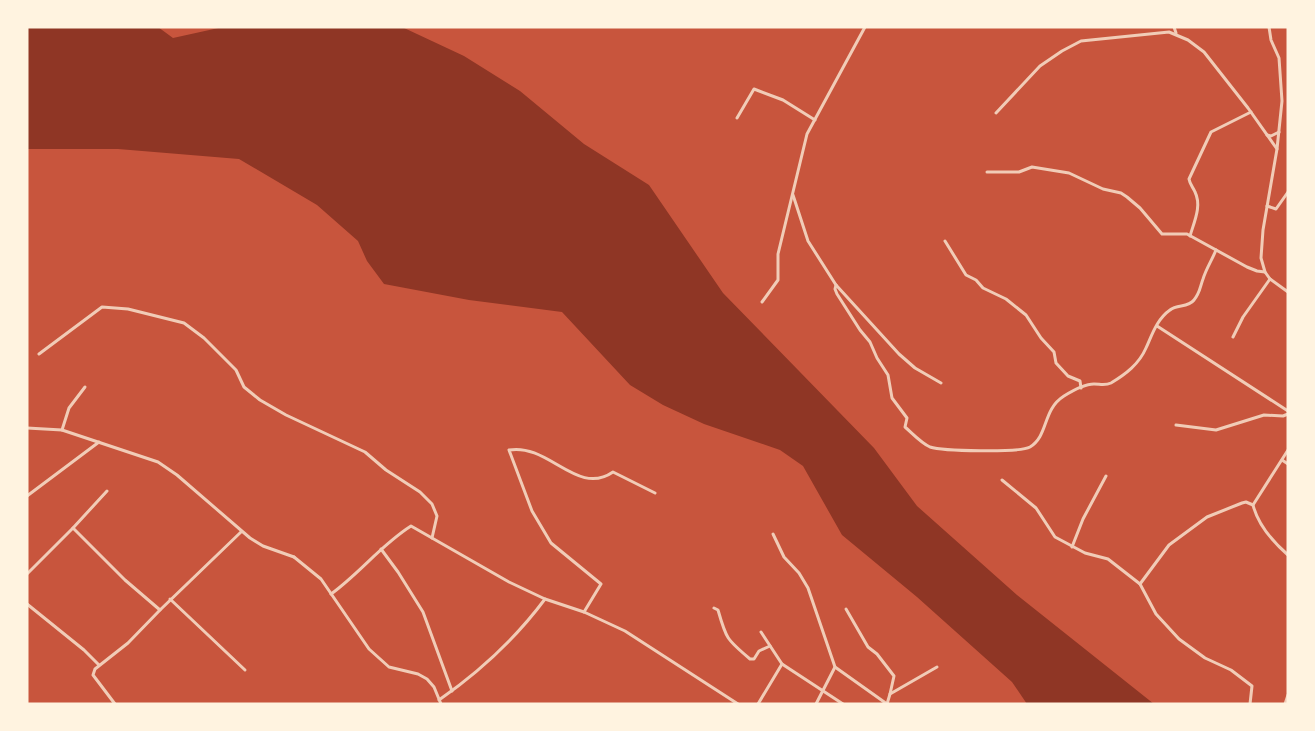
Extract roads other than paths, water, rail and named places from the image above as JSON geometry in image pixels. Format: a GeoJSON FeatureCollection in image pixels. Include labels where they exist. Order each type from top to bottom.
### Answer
{"type":"FeatureCollection","features":[{"type":"Feature","properties":{"kind":"street"},"geometry":{"type":"LineString","coordinates":[[762,302],[778,279],[778,254],[807,134],[865,27]]}},
{"type":"Feature","properties":{"kind":"street"},"geometry":{"type":"LineString","coordinates":[[1174,27],[1176,33]]}},
{"type":"Feature","properties":{"kind":"street"},"geometry":{"type":"LineString","coordinates":[[1269,27],[1271,40],[1279,58],[1282,110],[1261,254],[1265,272],[1270,279],[1288,292]]}},
{"type":"Feature","properties":{"kind":"street"},"geometry":{"type":"LineString","coordinates":[[996,113],[1040,66],[1081,41],[1163,32],[1176,33],[1204,52],[1251,112],[1277,150]]}},
{"type":"Feature","properties":{"kind":"street"},"geometry":{"type":"LineString","coordinates":[[737,118],[754,89],[783,100],[815,120]]}},
{"type":"Feature","properties":{"kind":"street"},"geometry":{"type":"LineString","coordinates":[[1190,236],[1198,204],[1189,179],[1211,132],[1251,112]]}},
{"type":"Feature","properties":{"kind":"street"},"geometry":{"type":"LineString","coordinates":[[1267,135],[1271,136],[1280,132]]}},
{"type":"Feature","properties":{"kind":"street"},"geometry":{"type":"LineString","coordinates":[[987,172],[1019,172],[1032,167],[1069,173],[1103,189],[1121,193],[1140,207],[1162,234],[1180,233],[1190,236],[1257,271],[1265,272]]}},
{"type":"Feature","properties":{"kind":"street"},"geometry":{"type":"LineString","coordinates":[[1268,206],[1276,209],[1288,192]]}},
{"type":"Feature","properties":{"kind":"street"},"geometry":{"type":"LineString","coordinates":[[793,194],[808,241],[836,285],[899,354],[915,368],[941,383]]}},
{"type":"Feature","properties":{"kind":"street"},"geometry":{"type":"LineString","coordinates":[[945,241],[966,276],[976,280],[983,288],[1006,299],[1026,315],[1041,338],[1054,352],[1056,363],[1068,376],[1080,381],[1081,388]]}},
{"type":"Feature","properties":{"kind":"street"},"geometry":{"type":"LineString","coordinates":[[836,285],[837,294],[870,342],[888,375],[892,398],[907,418],[904,427],[930,447],[989,452],[1029,448],[1044,429],[1046,418],[1054,403],[1065,395],[1091,384],[1108,385],[1135,366],[1147,348],[1150,336],[1170,310],[1193,301],[1202,288],[1202,280],[1216,250]]}},
{"type":"Feature","properties":{"kind":"street"},"geometry":{"type":"LineString","coordinates":[[1233,337],[1270,279]]}},
{"type":"Feature","properties":{"kind":"street"},"geometry":{"type":"LineString","coordinates":[[39,354],[102,307],[128,309],[184,323],[204,338],[236,370],[249,392],[286,415],[365,452],[386,470],[420,492],[432,504],[437,516],[432,538]]}},
{"type":"Feature","properties":{"kind":"street"},"geometry":{"type":"LineString","coordinates":[[1157,326],[1288,412],[1283,416],[1264,415],[1216,430],[1176,425]]}},
{"type":"Feature","properties":{"kind":"street"},"geometry":{"type":"LineString","coordinates":[[62,430],[69,408],[85,387]]}},
{"type":"Feature","properties":{"kind":"street"},"geometry":{"type":"LineString","coordinates":[[27,428],[62,430],[158,462],[241,531],[263,546],[294,557],[321,579],[369,649],[389,667],[418,674],[427,679],[434,687],[440,702],[485,664],[521,629],[545,599]]}},
{"type":"Feature","properties":{"kind":"street"},"geometry":{"type":"LineString","coordinates":[[27,496],[99,442]]}},
{"type":"Feature","properties":{"kind":"street"},"geometry":{"type":"LineString","coordinates":[[584,612],[601,584],[551,543],[532,511],[509,450],[527,449],[589,480],[601,479],[613,472],[656,493]]}},
{"type":"Feature","properties":{"kind":"street"},"geometry":{"type":"LineString","coordinates":[[1253,505],[1288,450]]}},
{"type":"Feature","properties":{"kind":"street"},"geometry":{"type":"LineString","coordinates":[[1282,460],[1288,464]]}},
{"type":"Feature","properties":{"kind":"street"},"geometry":{"type":"LineString","coordinates":[[1072,547],[1083,519],[1106,476]]}},
{"type":"Feature","properties":{"kind":"street"},"geometry":{"type":"LineString","coordinates":[[1002,480],[1036,508],[1055,537],[1072,547],[1107,559],[1140,584],[1156,614],[1179,639],[1205,658],[1231,670],[1252,686],[1250,704]]}},
{"type":"Feature","properties":{"kind":"street"},"geometry":{"type":"LineString","coordinates":[[27,574],[107,491]]}},
{"type":"Feature","properties":{"kind":"street"},"geometry":{"type":"LineString","coordinates":[[1140,584],[1169,545],[1208,517],[1246,502],[1253,505],[1263,527],[1288,555]]}},
{"type":"Feature","properties":{"kind":"street"},"geometry":{"type":"LineString","coordinates":[[331,594],[356,574],[381,549],[411,526],[510,582],[545,599],[584,612],[625,631],[738,704]]}},
{"type":"Feature","properties":{"kind":"street"},"geometry":{"type":"LineString","coordinates":[[73,528],[125,580],[160,610]]}},
{"type":"Feature","properties":{"kind":"street"},"geometry":{"type":"LineString","coordinates":[[115,704],[93,675],[95,669],[128,643],[241,531]]}},
{"type":"Feature","properties":{"kind":"street"},"geometry":{"type":"LineString","coordinates":[[773,534],[784,557],[799,573],[808,588],[835,667],[887,704],[894,676],[877,654],[868,647],[846,609]]}},
{"type":"Feature","properties":{"kind":"street"},"geometry":{"type":"LineString","coordinates":[[381,549],[423,612],[452,691]]}},
{"type":"Feature","properties":{"kind":"street"},"geometry":{"type":"LineString","coordinates":[[170,599],[246,670]]}},
{"type":"Feature","properties":{"kind":"street"},"geometry":{"type":"LineString","coordinates":[[27,604],[99,665]]}},
{"type":"Feature","properties":{"kind":"street"},"geometry":{"type":"LineString","coordinates":[[714,608],[718,610],[722,629],[728,640],[750,659],[754,659],[759,651],[770,646]]}},
{"type":"Feature","properties":{"kind":"street"},"geometry":{"type":"LineString","coordinates":[[761,632],[782,664],[843,704]]}},
{"type":"Feature","properties":{"kind":"street"},"geometry":{"type":"LineString","coordinates":[[758,704],[782,664]]}},
{"type":"Feature","properties":{"kind":"street"},"geometry":{"type":"LineString","coordinates":[[816,704],[835,667]]}},
{"type":"Feature","properties":{"kind":"street"},"geometry":{"type":"LineString","coordinates":[[890,694],[937,667]]}},
{"type":"Feature","properties":{"kind":"street"},"geometry":{"type":"LineString","coordinates":[[1285,704],[1288,695]]}}]}
